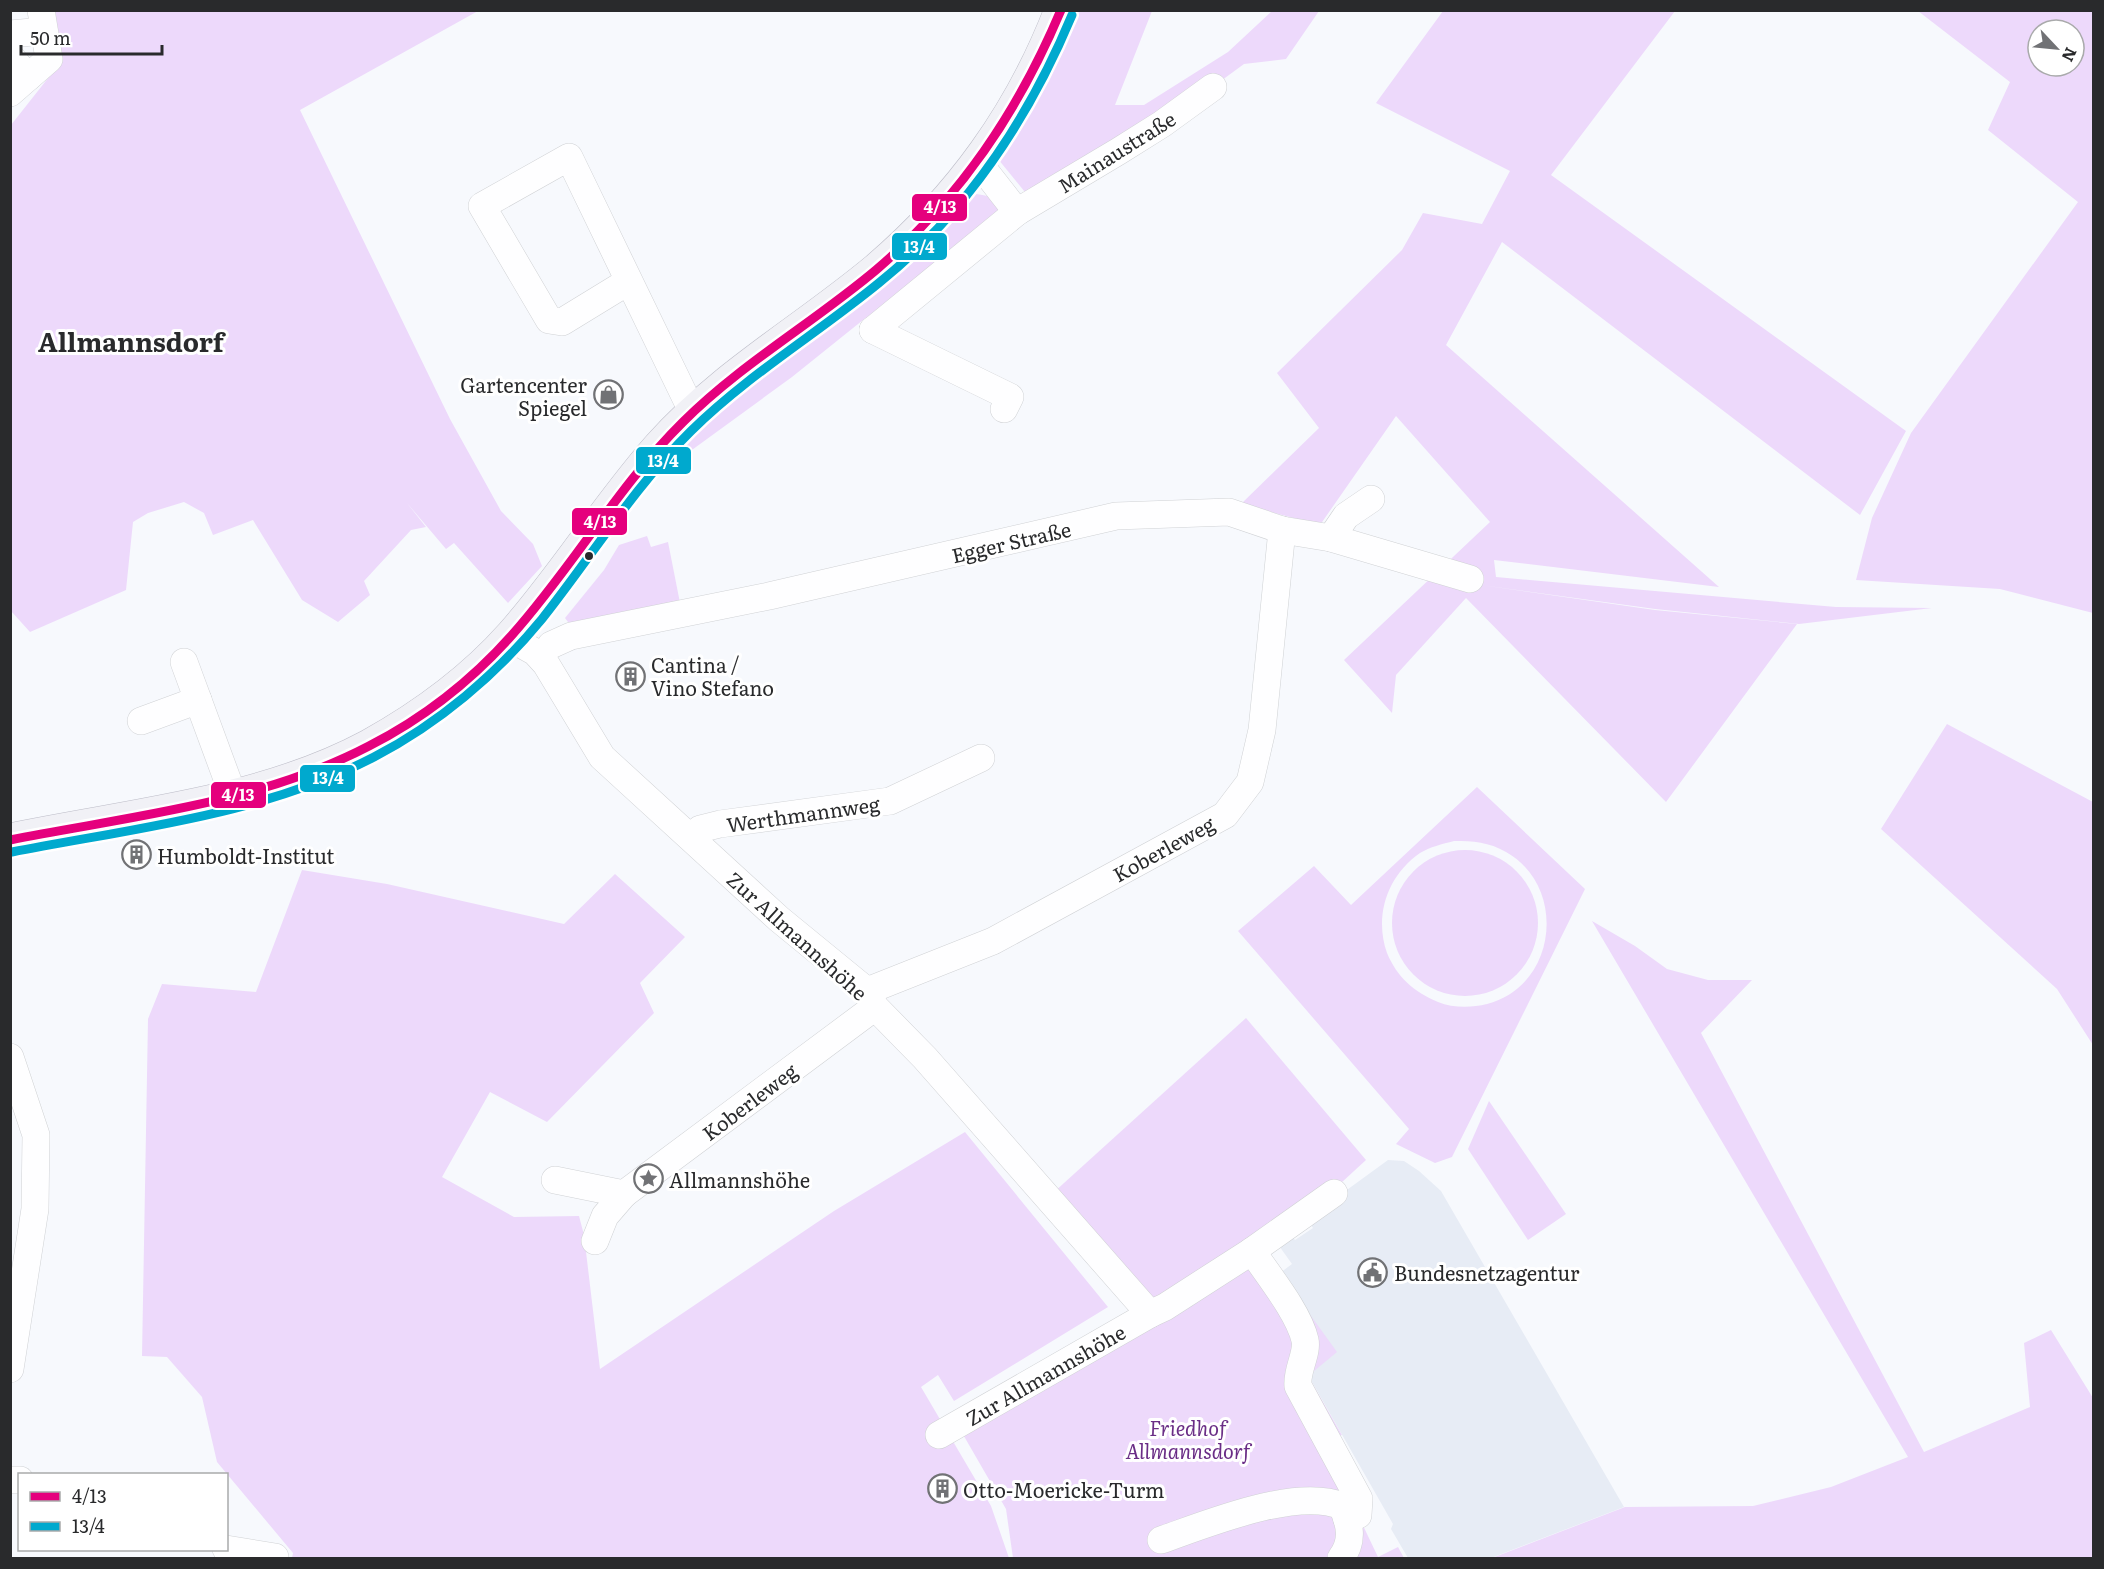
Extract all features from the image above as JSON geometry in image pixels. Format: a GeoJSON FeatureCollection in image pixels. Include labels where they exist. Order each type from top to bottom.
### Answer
{"type":"FeatureCollection","features":[{"type":"Feature","properties":{"kind":"main road"},"geometry":{"type":"LineString","coordinates":[[10,840],[173,809],[290,779],[371,745],[417,717],[464,681],[519,627],[645,464],[693,413],[773,346],[875,270],[919,231],[956,191],[1013,113],[1050,40],[1061,10]]}},
{"type":"Feature","properties":{"kind":"street"},"geometry":{"type":"LineString","coordinates":[[10,34],[42,21],[49,58],[19,85],[10,56]]}},
{"type":"Feature","properties":{"kind":"street","name":"Mainaustraße"},"geometry":{"type":"LineString","coordinates":[[1004,409],[1010,397],[865,331],[1017,212],[1162,124],[1213,87]]}},
{"type":"Feature","properties":{"kind":"street"},"geometry":{"type":"LineString","coordinates":[[629,281],[562,322],[549,320],[482,206],[569,157],[693,413]]}},
{"type":"Feature","properties":{"kind":"street"},"geometry":{"type":"LineString","coordinates":[[978,162],[1017,212]]}},
{"type":"Feature","properties":{"kind":"street"},"geometry":{"type":"LineString","coordinates":[[1331,538],[1346,516],[1371,499]]}},
{"type":"Feature","properties":{"kind":"street","name":"Egger Straße"},"geometry":{"type":"LineString","coordinates":[[549,654],[571,636],[769,596],[1116,516],[1229,512],[1282,530],[1331,538],[1470,579]]}},
{"type":"Feature","properties":{"kind":"street","name":"Koberleweg"},"geometry":{"type":"LineString","coordinates":[[595,1241],[604,1216],[624,1194],[871,999],[993,941],[1224,815],[1250,782],[1262,730],[1282,530]]}},
{"type":"Feature","properties":{"kind":"street","name":"Zur Allmannshöhe"},"geometry":{"type":"LineString","coordinates":[[519,627],[535,652],[549,654],[602,757],[779,919],[871,999],[1150,1314]]}},
{"type":"Feature","properties":{"kind":"street"},"geometry":{"type":"LineString","coordinates":[[184,662],[233,795]]}},
{"type":"Feature","properties":{"kind":"street"},"geometry":{"type":"LineString","coordinates":[[141,721],[198,700]]}},
{"type":"Feature","properties":{"kind":"street","name":"Werthmannweg"},"geometry":{"type":"LineString","coordinates":[[692,838],[700,829],[720,824],[890,801],[981,758]]}},
{"type":"Feature","properties":{"kind":"street"},"geometry":{"type":"LineString","coordinates":[[10,1057],[36,1135],[35,1209],[10,1370]]}},
{"type":"Feature","properties":{"kind":"street"},"geometry":{"type":"LineString","coordinates":[[555,1180],[624,1194]]}},
{"type":"Feature","properties":{"kind":"street","name":"Zur Allmannshöhe"},"geometry":{"type":"LineString","coordinates":[[939,1435],[1113,1332],[1187,1293],[1252,1251],[1334,1193]]}},
{"type":"Feature","properties":{"kind":"street"},"geometry":{"type":"LineString","coordinates":[[1252,1251],[1294,1314],[1306,1342],[1297,1377],[1298,1386],[1341,1447],[1359,1499],[1358,1522],[1351,1529],[1341,1558]]}},
{"type":"Feature","properties":{"kind":"street"},"geometry":{"type":"LineString","coordinates":[[1161,1540],[1239,1513],[1306,1500],[1332,1502],[1342,1506],[1358,1522]]}},
{"type":"Feature","properties":{"kind":"street"},"geometry":{"type":"LineString","coordinates":[[228,1550],[275,1558]]}},
{"type":"Feature","properties":{"kind":"shaded area"},"geometry":{"type":"Polygon","coordinates":[[[1388,1160],[1404,1161],[1441,1191],[1624,1507],[1491,1558],[1408,1558],[1391,1529],[1393,1524],[1308,1375],[1280,1273],[1292,1264],[1277,1243],[1290,1234],[1295,1240],[1313,1228],[1307,1219],[1388,1160]]]}},
{"type":"Feature","properties":{"kind":"green space"},"geometry":{"type":"Polygon","coordinates":[[[53,11],[478,11],[300,110],[450,419],[501,511],[533,544],[542,566],[508,603],[454,543],[446,549],[407,503],[426,527],[411,530],[364,581],[370,595],[338,622],[302,600],[253,520],[213,535],[204,513],[184,502],[148,513],[133,522],[126,590],[30,632],[11,611],[11,125],[60,63],[53,11]]]}},
{"type":"Feature","properties":{"kind":"green space"},"geometry":{"type":"Polygon","coordinates":[[[1078,11],[1152,11],[1115,105],[1144,105],[1228,52],[1272,11],[1319,11],[1286,59],[1244,64],[1162,124],[1033,202],[998,159],[1043,87],[1078,11]]]}},
{"type":"Feature","properties":{"kind":"green space"},"geometry":{"type":"Polygon","coordinates":[[[1443,11],[1675,11],[1551,175],[1906,431],[1860,515],[1502,242],[1446,345],[1719,587],[1494,560],[1496,577],[1836,607],[1932,608],[1799,624],[1655,609],[1481,585],[1655,610],[1797,624],[1666,802],[1466,598],[1396,675],[1392,713],[1344,660],[1490,522],[1396,416],[1320,525],[1241,504],[1319,428],[1277,373],[1402,250],[1423,213],[1482,224],[1510,171],[1376,103],[1443,11]]]}},
{"type":"Feature","properties":{"kind":"green space"},"geometry":{"type":"Polygon","coordinates":[[[1918,11],[2093,11],[2093,613],[2000,589],[1856,580],[1872,518],[1911,433],[2078,202],[1988,130],[2010,82],[1918,11]]]}},
{"type":"Feature","properties":{"kind":"green space"},"geometry":{"type":"Polygon","coordinates":[[[976,194],[994,200],[1002,218],[863,320],[792,377],[663,471],[659,463],[732,399],[857,305],[976,194]]]}},
{"type":"Feature","properties":{"kind":"green space"},"geometry":{"type":"Polygon","coordinates":[[[647,536],[651,547],[668,542],[682,613],[578,635],[565,618],[604,570],[619,545],[647,536]]]}},
{"type":"Feature","properties":{"kind":"green space"},"geometry":{"type":"Polygon","coordinates":[[[1947,724],[2093,802],[2093,1045],[2057,989],[1881,829],[1947,724]]]}},
{"type":"Feature","properties":{"kind":"green space"},"geometry":{"type":"Polygon","coordinates":[[[1477,787],[1585,889],[1452,1157],[1435,1163],[1396,1144],[1409,1129],[1238,931],[1314,866],[1351,905],[1477,787]],[[1454,841],[1420,853],[1399,873],[1386,898],[1383,911],[1383,939],[1391,962],[1407,983],[1421,994],[1438,1002],[1468,1007],[1487,1004],[1510,994],[1528,978],[1540,957],[1546,934],[1546,911],[1539,888],[1526,868],[1506,852],[1481,843],[1454,841]]]}},
{"type":"Feature","properties":{"kind":"green space"},"geometry":{"type":"Polygon","coordinates":[[[1465,850],[1493,856],[1516,872],[1532,895],[1538,923],[1532,951],[1516,974],[1493,990],[1465,996],[1437,990],[1414,974],[1398,951],[1392,923],[1398,895],[1414,872],[1437,856],[1465,850]]]}},
{"type":"Feature","properties":{"kind":"green space"},"geometry":{"type":"Polygon","coordinates":[[[302,870],[387,884],[564,924],[615,874],[685,937],[640,983],[654,1013],[547,1122],[490,1092],[442,1177],[514,1217],[579,1216],[584,1235],[600,1369],[834,1211],[965,1132],[1108,1307],[954,1401],[938,1375],[921,1387],[991,1506],[1009,1558],[292,1558],[293,1553],[217,1462],[202,1397],[167,1357],[142,1356],[148,1019],[162,984],[256,992],[302,870]]]}},
{"type":"Feature","properties":{"kind":"green space"},"geometry":{"type":"Polygon","coordinates":[[[1592,921],[1635,946],[1667,969],[1708,980],[1752,980],[1701,1033],[1924,1452],[2030,1407],[2024,1343],[2051,1330],[2093,1398],[2093,1558],[1492,1558],[1625,1507],[1753,1506],[1831,1487],[1908,1457],[1592,921]]]}},
{"type":"Feature","properties":{"kind":"green space"},"geometry":{"type":"Polygon","coordinates":[[[1246,1018],[1366,1160],[1341,1183],[1155,1303],[1053,1193],[1246,1018]]]}},
{"type":"Feature","properties":{"kind":"green space"},"geometry":{"type":"Polygon","coordinates":[[[1489,1101],[1566,1214],[1528,1240],[1468,1149],[1489,1101]]]}},
{"type":"Feature","properties":{"kind":"green space","name":"Friedhof Allmannsdorf"},"geometry":{"type":"Polygon","coordinates":[[[1252,1261],[1294,1331],[1297,1387],[1378,1557],[1398,1547],[1404,1558],[1013,1558],[1006,1509],[961,1431],[1252,1261]]]}},
{"type":"Feature","properties":{"kind":"green space"},"geometry":{"type":"Polygon","coordinates":[[[1280,1273],[1337,1352],[1308,1376],[1342,1435],[1337,1436],[1306,1383],[1280,1273]]]}},
{"type":"Feature","properties":{"kind":"transit line","name":"4/13"},"geometry":{"type":"LineString","coordinates":[[10,840],[193,806],[283,782],[327,766],[369,746],[408,724],[463,683],[497,652],[534,609],[637,473],[683,422],[753,362],[876,270],[934,213],[960,183],[1006,118],[1026,84],[1061,10]]}},
{"type":"Feature","properties":{"kind":"transit line","name":"13/4"},"geometry":{"type":"LineString","coordinates":[[12,852],[151,827],[287,793],[331,777],[374,757],[421,729],[465,697],[505,660],[542,619],[632,498],[691,431],[760,372],[880,282],[941,225],[968,193],[1016,126],[1055,53],[1072,15]]}},
{"type":"Feature","properties":{"kind":"place","name":"Gartencenter Spiegel"},"geometry":{"type":"Point","coordinates":[608,395]}},
{"type":"Feature","properties":{"kind":"place","name":"Cantina / Vino Stefano"},"geometry":{"type":"Point","coordinates":[630,676]}},
{"type":"Feature","properties":{"kind":"place","name":"Humboldt-Institut"},"geometry":{"type":"Point","coordinates":[136,855]}},
{"type":"Feature","properties":{"kind":"place","name":"Allmannshöhe"},"geometry":{"type":"Point","coordinates":[648,1179]}},
{"type":"Feature","properties":{"kind":"place","name":"Bundesnetzagentur"},"geometry":{"type":"Point","coordinates":[1373,1272]}},
{"type":"Feature","properties":{"kind":"place","name":"Otto-Moericke-Turm"},"geometry":{"type":"Point","coordinates":[942,1489]}},
{"type":"Feature","properties":{"kind":"district","name":"Allmannsdorf"},"geometry":{"type":"Point","coordinates":[131,340]}}]}
